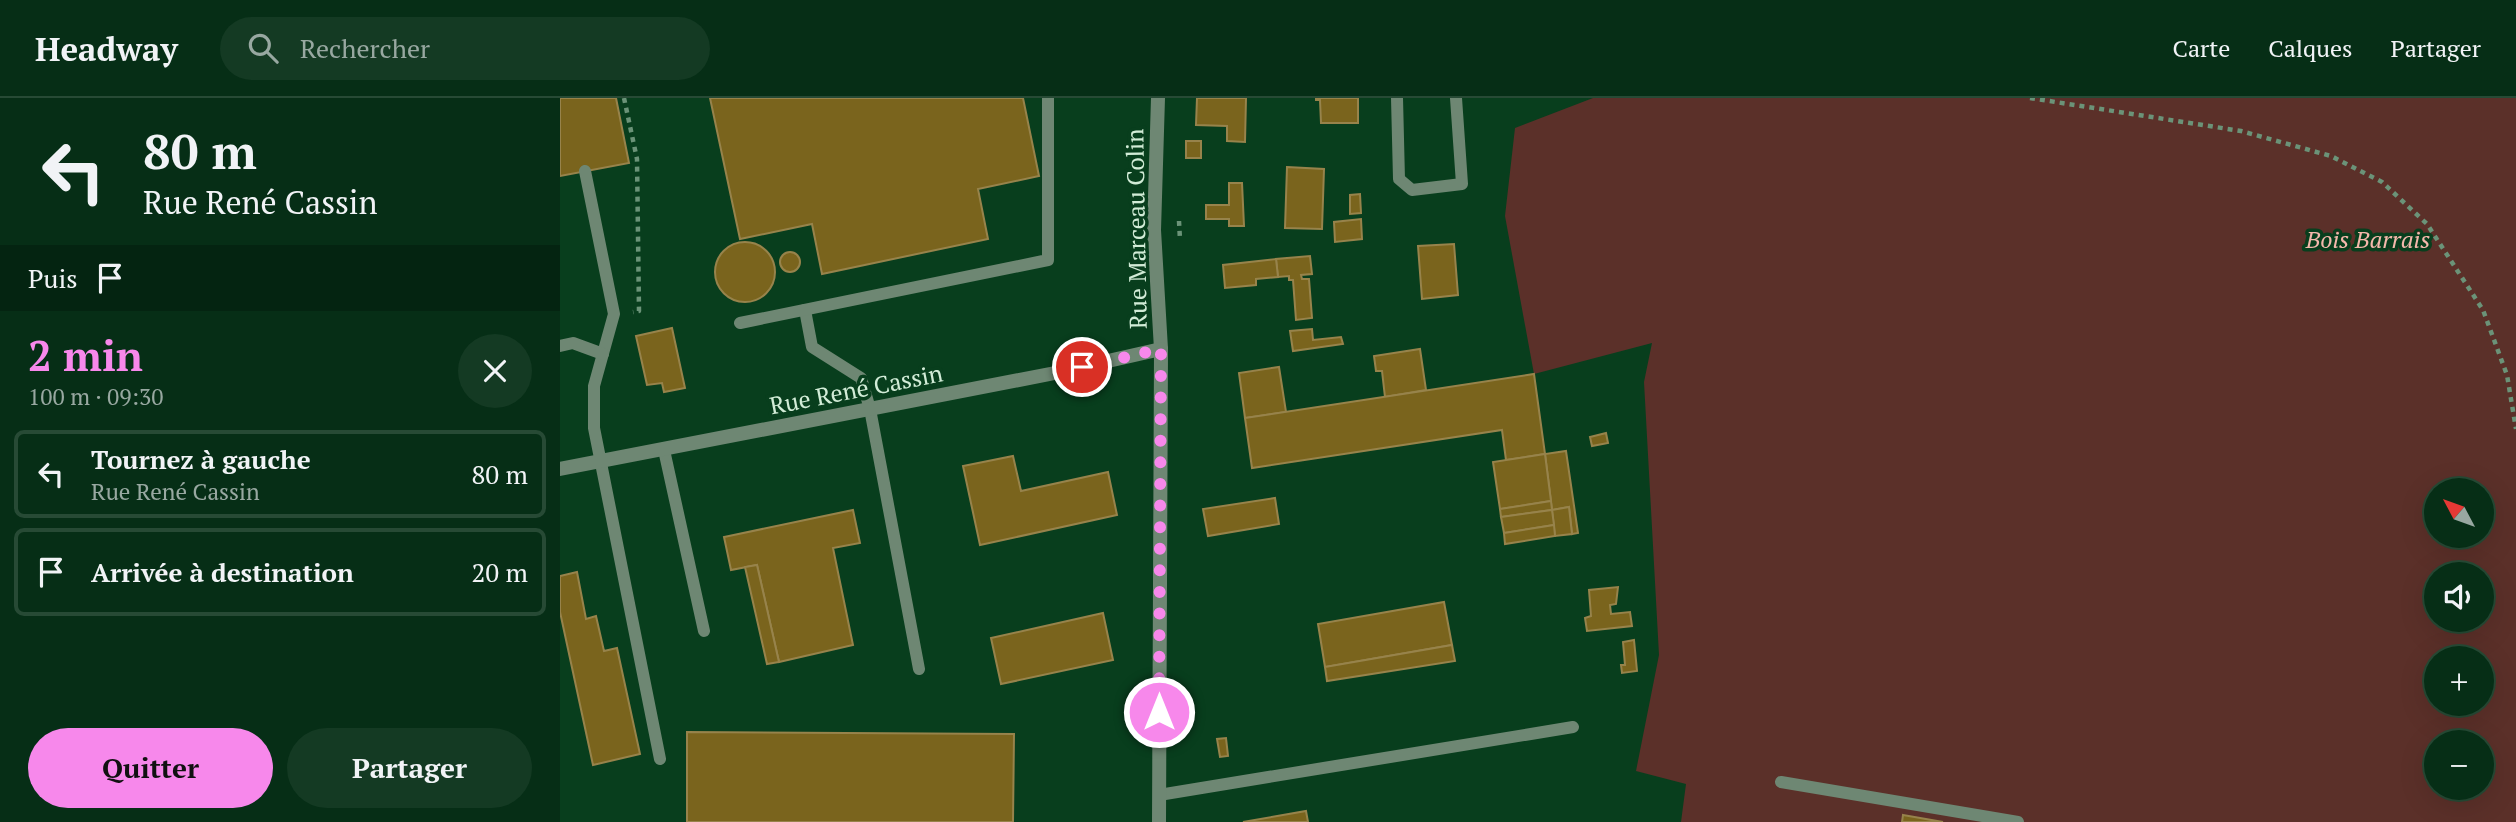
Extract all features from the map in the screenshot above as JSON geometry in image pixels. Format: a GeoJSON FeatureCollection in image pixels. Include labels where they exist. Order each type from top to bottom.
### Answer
{"type":"FeatureCollection","features":[{"type":"Feature","properties":{"kind":"street","name":"Rue Marceau Colin"},"geometry":{"type":"LineString","coordinates":[[1157,98],[1154,230],[1161,349],[1159,822]]}},
{"type":"Feature","properties":{"kind":"street","name":"Rue René Cassin"},"geometry":{"type":"LineString","coordinates":[[560,469],[1055,373],[1161,349]]}},
{"type":"Feature","properties":{"kind":"lane"},"geometry":{"type":"LineString","coordinates":[[740,323],[1048,260],[1048,98]]}},
{"type":"Feature","properties":{"kind":"lane"},"geometry":{"type":"LineString","coordinates":[[1397,98],[1399,179],[1412,190],[1462,184],[1456,98]]}},
{"type":"Feature","properties":{"kind":"lane"},"geometry":{"type":"LineString","coordinates":[[585,171],[614,314],[594,386],[594,428],[660,759]]}},
{"type":"Feature","properties":{"kind":"lane"},"geometry":{"type":"LineString","coordinates":[[805,310],[812,347],[862,378],[919,669]]}},
{"type":"Feature","properties":{"kind":"lane"},"geometry":{"type":"LineString","coordinates":[[560,346],[573,343],[603,354]]}},
{"type":"Feature","properties":{"kind":"lane"},"geometry":{"type":"LineString","coordinates":[[664,450],[704,631]]}},
{"type":"Feature","properties":{"kind":"lane"},"geometry":{"type":"LineString","coordinates":[[1159,795],[1573,727]]}},
{"type":"Feature","properties":{"kind":"lane"},"geometry":{"type":"LineString","coordinates":[[1781,782],[2018,822]]}},
{"type":"Feature","properties":{"kind":"path"},"geometry":{"type":"LineString","coordinates":[[614,314],[639,310],[636,159],[624,98]]}},
{"type":"Feature","properties":{"kind":"path"},"geometry":{"type":"LineString","coordinates":[[2030,98],[2241,131],[2330,156],[2382,182],[2427,224],[2483,310],[2507,375],[2516,429]]}},
{"type":"Feature","properties":{"kind":"green space","name":"Bois Barrais"},"geometry":{"type":"Polygon","coordinates":[[[1593,98],[2516,98],[2516,822],[1681,822],[1686,784],[1636,771],[1659,655],[1644,382],[1652,343],[1534,374],[1505,216],[1515,128],[1593,98]]]}},
{"type":"Feature","properties":{"kind":"building"},"geometry":{"type":"Polygon","coordinates":[[[560,98],[616,98],[629,163],[560,176],[560,98]]]}},
{"type":"Feature","properties":{"kind":"building"},"geometry":{"type":"Polygon","coordinates":[[[710,98],[1023,98],[1039,176],[978,189],[988,239],[822,274],[812,224],[740,239],[710,98]]]}},
{"type":"Feature","properties":{"kind":"building"},"geometry":{"type":"Polygon","coordinates":[[[1197,98],[1246,98],[1245,142],[1227,141],[1227,126],[1196,125],[1197,98]]]}},
{"type":"Feature","properties":{"kind":"building"},"geometry":{"type":"Polygon","coordinates":[[[1316,98],[1358,98],[1358,123],[1321,123],[1320,100],[1316,98]]]}},
{"type":"Feature","properties":{"kind":"building"},"geometry":{"type":"Polygon","coordinates":[[[1186,141],[1201,141],[1201,158],[1186,158],[1186,141]]]}},
{"type":"Feature","properties":{"kind":"building"},"geometry":{"type":"Polygon","coordinates":[[[1287,167],[1324,169],[1322,229],[1285,228],[1287,167]]]}},
{"type":"Feature","properties":{"kind":"building"},"geometry":{"type":"Polygon","coordinates":[[[1229,183],[1242,183],[1244,226],[1229,226],[1229,219],[1206,219],[1206,205],[1229,205],[1229,183]]]}},
{"type":"Feature","properties":{"kind":"building"},"geometry":{"type":"Polygon","coordinates":[[[1360,194],[1361,213],[1350,214],[1350,195],[1360,194]]]}},
{"type":"Feature","properties":{"kind":"building"},"geometry":{"type":"Polygon","coordinates":[[[1361,219],[1362,239],[1335,242],[1334,222],[1361,219]]]}},
{"type":"Feature","properties":{"kind":"building"},"geometry":{"type":"Polygon","coordinates":[[[745,242],[762,247],[770,255],[775,272],[770,289],[762,297],[745,302],[728,297],[720,289],[715,272],[720,255],[728,247],[745,242]]]}},
{"type":"Feature","properties":{"kind":"building"},"geometry":{"type":"Polygon","coordinates":[[[1454,244],[1458,295],[1422,299],[1418,246],[1454,244]]]}},
{"type":"Feature","properties":{"kind":"building"},"geometry":{"type":"Polygon","coordinates":[[[786,252],[794,252],[800,262],[794,272],[786,272],[780,266],[780,258],[786,252]]]}},
{"type":"Feature","properties":{"kind":"building"},"geometry":{"type":"Polygon","coordinates":[[[1310,256],[1312,274],[1301,275],[1302,279],[1309,279],[1312,318],[1296,320],[1293,280],[1289,280],[1289,276],[1278,277],[1276,259],[1310,256]]]}},
{"type":"Feature","properties":{"kind":"building"},"geometry":{"type":"Polygon","coordinates":[[[1276,259],[1278,277],[1256,279],[1256,285],[1225,288],[1223,265],[1276,259]]]}},
{"type":"Feature","properties":{"kind":"building"},"geometry":{"type":"Polygon","coordinates":[[[672,328],[685,388],[664,392],[662,383],[647,385],[636,336],[672,328]]]}},
{"type":"Feature","properties":{"kind":"building"},"geometry":{"type":"Polygon","coordinates":[[[1312,329],[1313,340],[1341,337],[1343,344],[1293,351],[1290,331],[1312,329]]]}},
{"type":"Feature","properties":{"kind":"building"},"geometry":{"type":"Polygon","coordinates":[[[1420,349],[1426,390],[1385,397],[1382,371],[1376,371],[1374,356],[1420,349]]]}},
{"type":"Feature","properties":{"kind":"building"},"geometry":{"type":"Polygon","coordinates":[[[1279,367],[1286,412],[1245,418],[1239,373],[1279,367]]]}},
{"type":"Feature","properties":{"kind":"building"},"geometry":{"type":"Polygon","coordinates":[[[1534,374],[1545,454],[1506,460],[1502,430],[1252,468],[1245,418],[1534,374]]]}},
{"type":"Feature","properties":{"kind":"building"},"geometry":{"type":"Polygon","coordinates":[[[1606,433],[1608,443],[1592,446],[1590,437],[1606,433]]]}},
{"type":"Feature","properties":{"kind":"building"},"geometry":{"type":"Polygon","coordinates":[[[1566,451],[1578,533],[1572,534],[1569,507],[1552,510],[1545,454],[1566,451]]]}},
{"type":"Feature","properties":{"kind":"building"},"geometry":{"type":"Polygon","coordinates":[[[1545,454],[1551,501],[1500,509],[1493,462],[1545,454]]]}},
{"type":"Feature","properties":{"kind":"building"},"geometry":{"type":"Polygon","coordinates":[[[1013,456],[1021,491],[1108,472],[1117,515],[980,545],[963,466],[1013,456]]]}},
{"type":"Feature","properties":{"kind":"building"},"geometry":{"type":"Polygon","coordinates":[[[1275,498],[1279,524],[1208,536],[1203,509],[1275,498]]]}},
{"type":"Feature","properties":{"kind":"building"},"geometry":{"type":"Polygon","coordinates":[[[1551,501],[1552,510],[1501,517],[1500,509],[1551,501]]]}},
{"type":"Feature","properties":{"kind":"building"},"geometry":{"type":"Polygon","coordinates":[[[1569,507],[1572,534],[1555,536],[1552,510],[1569,507]]]}},
{"type":"Feature","properties":{"kind":"building"},"geometry":{"type":"Polygon","coordinates":[[[853,510],[860,543],[833,548],[853,645],[779,662],[757,565],[731,570],[724,537],[853,510]]]}},
{"type":"Feature","properties":{"kind":"building"},"geometry":{"type":"Polygon","coordinates":[[[1552,510],[1554,525],[1504,533],[1501,517],[1552,510]]]}},
{"type":"Feature","properties":{"kind":"building"},"geometry":{"type":"Polygon","coordinates":[[[1554,525],[1555,536],[1505,544],[1504,533],[1554,525]]]}},
{"type":"Feature","properties":{"kind":"building"},"geometry":{"type":"Polygon","coordinates":[[[757,565],[779,662],[767,664],[745,567],[757,565]]]}},
{"type":"Feature","properties":{"kind":"building"},"geometry":{"type":"Polygon","coordinates":[[[577,572],[586,619],[596,616],[604,651],[617,648],[640,754],[593,765],[560,612],[560,576],[577,572]]]}},
{"type":"Feature","properties":{"kind":"building"},"geometry":{"type":"Polygon","coordinates":[[[1618,587],[1616,604],[1610,605],[1611,614],[1630,612],[1632,626],[1587,631],[1585,618],[1591,616],[1589,590],[1618,587]]]}},
{"type":"Feature","properties":{"kind":"building"},"geometry":{"type":"Polygon","coordinates":[[[1444,602],[1452,645],[1325,667],[1318,624],[1444,602]]]}},
{"type":"Feature","properties":{"kind":"building"},"geometry":{"type":"Polygon","coordinates":[[[1103,613],[1113,660],[1001,684],[991,638],[1103,613]]]}},
{"type":"Feature","properties":{"kind":"building"},"geometry":{"type":"Polygon","coordinates":[[[1634,640],[1637,671],[1622,673],[1621,665],[1625,665],[1623,642],[1634,640]]]}},
{"type":"Feature","properties":{"kind":"building"},"geometry":{"type":"Polygon","coordinates":[[[1452,645],[1455,661],[1327,681],[1325,667],[1452,645]]]}},
{"type":"Feature","properties":{"kind":"building"},"geometry":{"type":"Polygon","coordinates":[[[687,732],[1014,734],[1013,822],[687,822],[687,732]]]}},
{"type":"Feature","properties":{"kind":"building"},"geometry":{"type":"Polygon","coordinates":[[[1226,738],[1228,756],[1220,757],[1217,739],[1226,738]]]}},
{"type":"Feature","properties":{"kind":"building"},"geometry":{"type":"Polygon","coordinates":[[[1306,811],[1308,822],[1243,822],[1306,811]]]}},
{"type":"Feature","properties":{"kind":"building"},"geometry":{"type":"Polygon","coordinates":[[[1903,815],[1943,822],[1902,822],[1903,815]]]}},
{"type":"Feature","properties":{"kind":"route"},"geometry":{"type":"LineString","coordinates":[[1082,367],[1161,349],[1159,712]]}}]}
